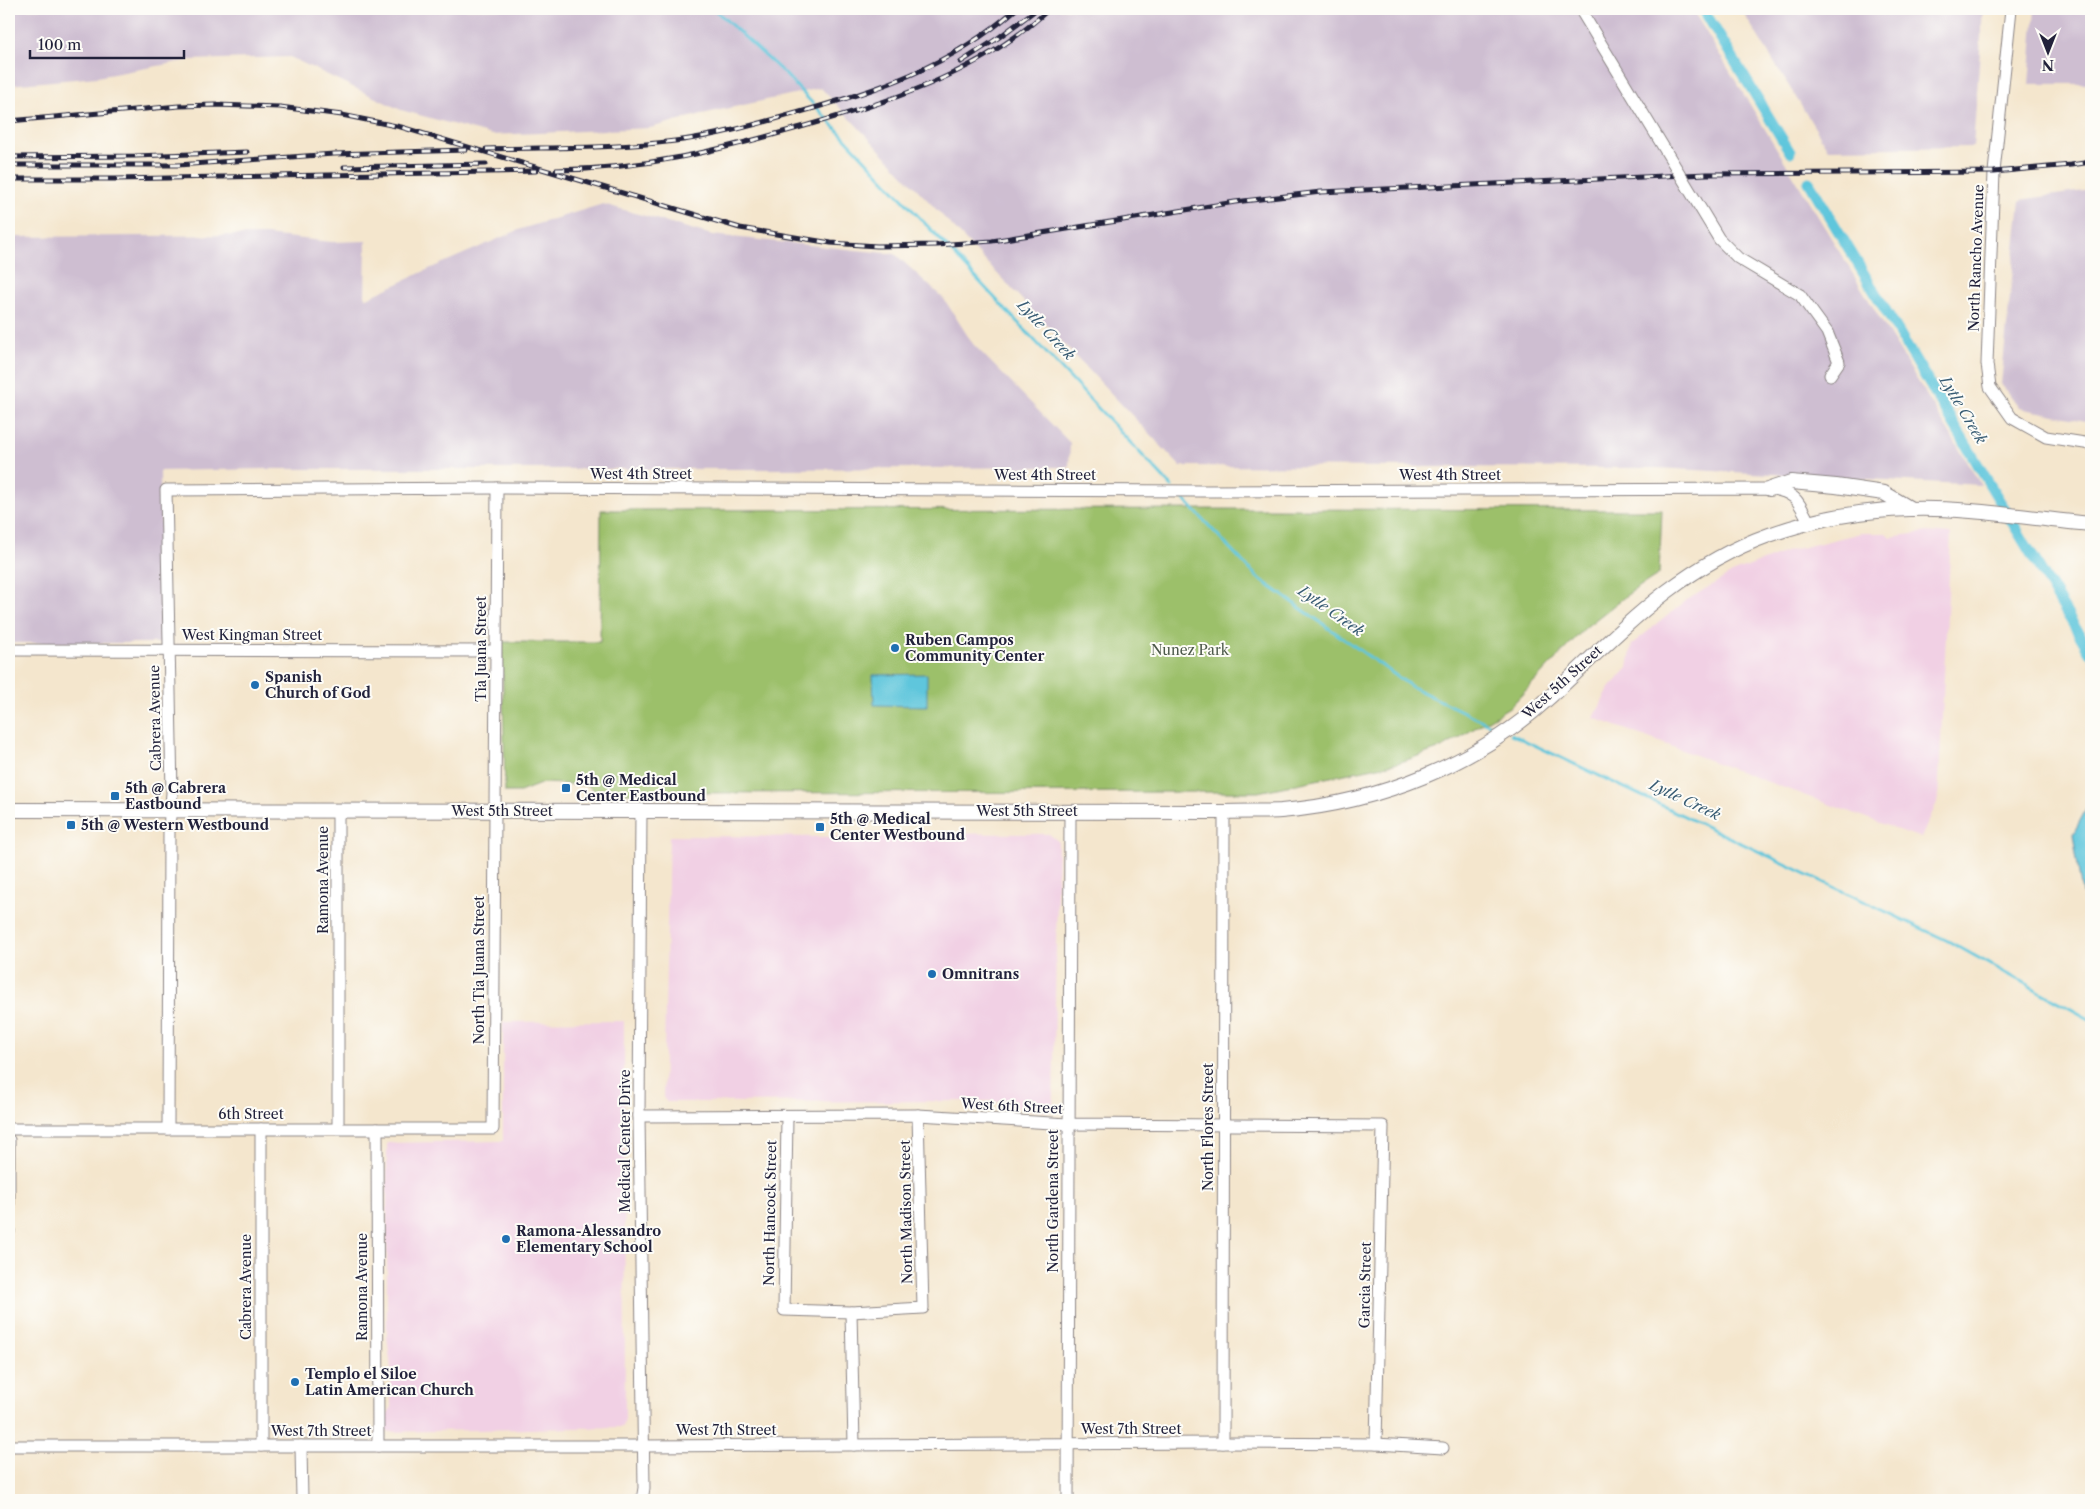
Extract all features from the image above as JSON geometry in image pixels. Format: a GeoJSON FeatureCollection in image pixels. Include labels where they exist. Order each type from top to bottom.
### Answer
{"type":"FeatureCollection","features":[{"type":"Feature","properties":{"kind":"main road"},"geometry":{"type":"LineString","coordinates":[[1770,489],[1791,482],[1836,486],[1884,493],[1911,508],[2091,524]]}},
{"type":"Feature","properties":{"kind":"main road","name":"West 5th Street"},"geometry":{"type":"LineString","coordinates":[[9,810],[1280,811],[1357,798],[1407,782],[1468,754],[1511,728],[1549,698],[1617,632],[1656,599],[1692,573],[1724,555],[1767,535],[1809,522],[1859,513],[1911,508]]}},
{"type":"Feature","properties":{"kind":"street"},"geometry":{"type":"LineString","coordinates":[[1580,9],[1719,239],[1738,258],[1800,295],[1827,332],[1839,362],[1830,375]]}},
{"type":"Feature","properties":{"kind":"street","name":"North Rancho Avenue"},"geometry":{"type":"LineString","coordinates":[[2011,9],[1994,172],[1987,364],[1990,387],[2012,418],[2046,437],[2091,444]]}},
{"type":"Feature","properties":{"kind":"street","name":"West 4th Street"},"geometry":{"type":"LineString","coordinates":[[320,488],[1202,491],[1770,489],[1788,492],[1795,497],[1809,522]]}},
{"type":"Feature","properties":{"kind":"street","name":"Cabrera Avenue"},"geometry":{"type":"LineString","coordinates":[[168,1129],[170,810],[172,793],[166,490],[320,488]]}},
{"type":"Feature","properties":{"kind":"street","name":"Tia Juana Street"},"geometry":{"type":"LineString","coordinates":[[495,811],[497,488]]}},
{"type":"Feature","properties":{"kind":"street","name":"West Kingman Street"},"geometry":{"type":"LineString","coordinates":[[9,650],[496,651]]}},
{"type":"Feature","properties":{"kind":"street","name":"Ramona Avenue"},"geometry":{"type":"LineString","coordinates":[[338,811],[338,1128]]}},
{"type":"Feature","properties":{"kind":"street","name":"North Tia Juana Street"},"geometry":{"type":"LineString","coordinates":[[493,1129],[495,811]]}},
{"type":"Feature","properties":{"kind":"street","name":"Medical Center Drive"},"geometry":{"type":"LineString","coordinates":[[641,811],[639,1116],[644,1488],[642,1500]]}},
{"type":"Feature","properties":{"kind":"street","name":"North Gardena Street"},"geometry":{"type":"LineString","coordinates":[[1068,1500],[1070,811]]}},
{"type":"Feature","properties":{"kind":"street","name":"North Flores Street"},"geometry":{"type":"LineString","coordinates":[[1224,812],[1224,1443]]}},
{"type":"Feature","properties":{"kind":"street","name":"West 6th Street"},"geometry":{"type":"LineString","coordinates":[[639,1116],[787,1117],[918,1115],[1068,1124],[1383,1126]]}},
{"type":"Feature","properties":{"kind":"street","name":"North Madison Street"},"geometry":{"type":"LineString","coordinates":[[851,1312],[923,1308],[918,1115]]}},
{"type":"Feature","properties":{"kind":"street","name":"North Hancock Street"},"geometry":{"type":"LineString","coordinates":[[787,1117],[784,1310],[851,1312]]}},
{"type":"Feature","properties":{"kind":"street","name":"Garcia Street"},"geometry":{"type":"LineString","coordinates":[[1376,1444],[1383,1126]]}},
{"type":"Feature","properties":{"kind":"street","name":"6th Street"},"geometry":{"type":"LineString","coordinates":[[9,1128],[493,1129]]}},
{"type":"Feature","properties":{"kind":"street","name":"Ramona Avenue"},"geometry":{"type":"LineString","coordinates":[[377,1128],[378,1446]]}},
{"type":"Feature","properties":{"kind":"street","name":"Cabrera Avenue"},"geometry":{"type":"LineString","coordinates":[[261,1129],[262,1446]]}},
{"type":"Feature","properties":{"kind":"street"},"geometry":{"type":"LineString","coordinates":[[9,1140],[9,1232]]}},
{"type":"Feature","properties":{"kind":"street"},"geometry":{"type":"LineString","coordinates":[[851,1312],[854,1444]]}},
{"type":"Feature","properties":{"kind":"street","name":"West 7th Street"},"geometry":{"type":"LineString","coordinates":[[9,1446],[643,1446],[1224,1443],[1376,1444],[1443,1448]]}},
{"type":"Feature","properties":{"kind":"street"},"geometry":{"type":"LineString","coordinates":[[301,1446],[302,1500]]}},
{"type":"Feature","properties":{"kind":"shaded area"},"geometry":{"type":"Polygon","coordinates":[[[9,9],[1692,9],[1981,485],[1657,468],[1180,466],[821,88],[702,114],[650,128],[492,135],[401,110],[290,57],[190,60],[97,77],[9,85],[9,9]]]}},
{"type":"Feature","properties":{"kind":"shaded area"},"geometry":{"type":"Polygon","coordinates":[[[1741,9],[1983,9],[1973,147],[1828,149],[1741,9]]]}},
{"type":"Feature","properties":{"kind":"shaded area"},"geometry":{"type":"Polygon","coordinates":[[[2035,9],[2091,9],[2091,84],[2029,84],[2035,9]]]}},
{"type":"Feature","properties":{"kind":"shaded area"},"geometry":{"type":"Polygon","coordinates":[[[2091,190],[2091,422],[2019,408],[2001,384],[2020,200],[2091,190]]]}},
{"type":"Feature","properties":{"kind":"shaded area"},"geometry":{"type":"Polygon","coordinates":[[[603,204],[712,235],[895,254],[944,299],[973,344],[1070,443],[1069,467],[266,469],[160,471],[163,643],[9,643],[9,237],[266,235],[332,242],[366,241],[365,299],[521,229],[603,204]]]}},
{"type":"Feature","properties":{"kind":"shaded area"},"geometry":{"type":"Polygon","coordinates":[[[1927,532],[1951,534],[1938,800],[1921,838],[1594,718],[1609,688],[1628,668],[1632,644],[1687,600],[1732,573],[1788,551],[1861,533],[1886,533],[1890,537],[1927,532]]]}},
{"type":"Feature","properties":{"kind":"shaded area"},"geometry":{"type":"Polygon","coordinates":[[[870,833],[1049,834],[1058,841],[1053,1112],[1025,1109],[992,1101],[667,1102],[663,1097],[669,836],[853,837],[870,833]]]}},
{"type":"Feature","properties":{"kind":"shaded area","name":"Ramona-Alessandro Elementary School"},"geometry":{"type":"Polygon","coordinates":[[[624,1021],[625,1419],[623,1427],[386,1432],[387,1416],[391,1407],[391,1369],[387,1336],[387,1143],[503,1141],[503,1022],[624,1021]]]}},
{"type":"Feature","properties":{"kind":"green space","name":"Nunez Park"},"geometry":{"type":"Polygon","coordinates":[[[601,510],[1662,510],[1659,574],[1631,592],[1586,627],[1511,706],[1444,747],[1398,763],[1258,792],[598,793],[587,785],[543,783],[520,792],[505,792],[502,642],[600,642],[601,510]]]}},
{"type":"Feature","properties":{"kind":"water"},"geometry":{"type":"Polygon","coordinates":[[[927,674],[927,706],[874,705],[873,675],[927,674]]]}},
{"type":"Feature","properties":{"kind":"water"},"geometry":{"type":"Polygon","coordinates":[[[2091,800],[2091,953],[2073,834],[2091,800]]]}},
{"type":"Feature","properties":{"kind":"waterway","name":"Lytle Creek"},"geometry":{"type":"LineString","coordinates":[[714,9],[785,74],[1172,487]]}},
{"type":"Feature","properties":{"kind":"waterway","name":"Lytle Creek"},"geometry":{"type":"LineString","coordinates":[[1703,9],[1790,152]]}},
{"type":"Feature","properties":{"kind":"waterway","name":"Lytle Creek"},"geometry":{"type":"LineString","coordinates":[[1809,182],[2091,654]]}},
{"type":"Feature","properties":{"kind":"waterway","name":"Lytle Creek"},"geometry":{"type":"LineString","coordinates":[[1180,495],[1258,578],[1412,687],[1501,730]]}},
{"type":"Feature","properties":{"kind":"waterway","name":"Lytle Creek"},"geometry":{"type":"LineString","coordinates":[[1511,734],[1948,941],[2091,1020]]}},
{"type":"Feature","properties":{"kind":"railway"},"geometry":{"type":"LineString","coordinates":[[486,149],[604,147],[652,144],[705,136],[749,126],[854,96],[911,75],[965,47],[1016,9]]}},
{"type":"Feature","properties":{"kind":"railway"},"geometry":{"type":"LineString","coordinates":[[961,62],[1037,9]]}},
{"type":"Feature","properties":{"kind":"railway"},"geometry":{"type":"LineString","coordinates":[[556,170],[588,169],[677,158],[764,137],[862,109],[929,84],[962,69],[1022,32],[1049,9]]}},
{"type":"Feature","properties":{"kind":"railway"},"geometry":{"type":"LineString","coordinates":[[9,121],[179,106],[215,105],[280,107],[342,115],[401,127],[740,228],[831,243],[877,246],[937,245],[992,241],[1235,202],[1321,192],[1707,174],[1994,172],[2091,162]]}},
{"type":"Feature","properties":{"kind":"railway"},"geometry":{"type":"LineString","coordinates":[[9,165],[178,165],[334,154],[466,150]]}},
{"type":"Feature","properties":{"kind":"railway"},"geometry":{"type":"LineString","coordinates":[[9,157],[135,156],[247,152]]}},
{"type":"Feature","properties":{"kind":"railway"},"geometry":{"type":"LineString","coordinates":[[344,167],[486,164]]}},
{"type":"Feature","properties":{"kind":"railway"},"geometry":{"type":"LineString","coordinates":[[9,179],[115,179],[536,171]]}},
{"type":"Feature","properties":{"kind":"place","name":"Ruben Campos Community Center"},"geometry":{"type":"Point","coordinates":[895,648]}},
{"type":"Feature","properties":{"kind":"place","name":"Spanish Church of God"},"geometry":{"type":"Point","coordinates":[255,685]}},
{"type":"Feature","properties":{"kind":"place","name":"5th @ Medical Center Eastbound"},"geometry":{"type":"Point","coordinates":[566,788]}},
{"type":"Feature","properties":{"kind":"place","name":"5th @ Cabrera Eastbound"},"geometry":{"type":"Point","coordinates":[115,796]}},
{"type":"Feature","properties":{"kind":"place","name":"5th @ Western Westbound"},"geometry":{"type":"Point","coordinates":[71,825]}},
{"type":"Feature","properties":{"kind":"place","name":"5th @ Medical Center Westbound"},"geometry":{"type":"Point","coordinates":[820,827]}},
{"type":"Feature","properties":{"kind":"place","name":"Omnitrans"},"geometry":{"type":"Point","coordinates":[932,974]}},
{"type":"Feature","properties":{"kind":"place","name":"Ramona-Alessandro Elementary School"},"geometry":{"type":"Point","coordinates":[506,1239]}},
{"type":"Feature","properties":{"kind":"place","name":"Templo el Siloe Latin American Church"},"geometry":{"type":"Point","coordinates":[295,1382]}}]}
